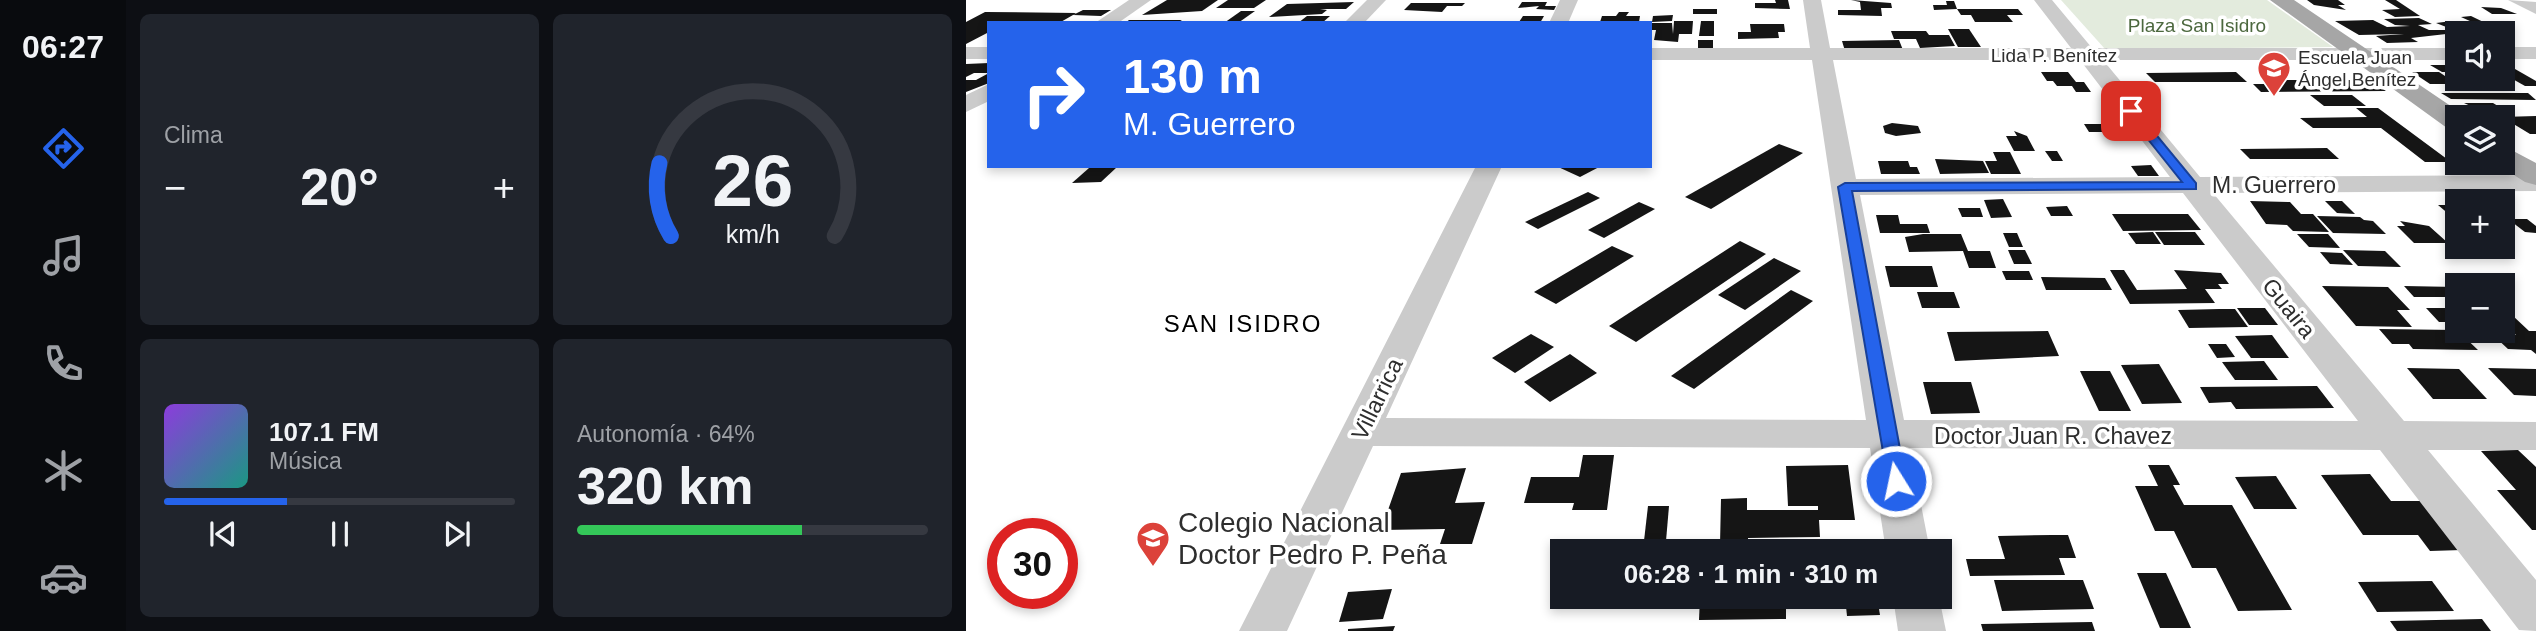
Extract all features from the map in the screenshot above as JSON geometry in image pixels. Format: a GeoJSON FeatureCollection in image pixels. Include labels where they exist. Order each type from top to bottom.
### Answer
{"type":"FeatureCollection","features":[{"type":"Feature","properties":{"kind":"main road"},"geometry":{"type":"LineString","coordinates":[[2280,0],[2445,114]]}},
{"type":"Feature","properties":{"kind":"main road"},"geometry":{"type":"LineString","coordinates":[[2515,162],[2536,177]]}},
{"type":"Feature","properties":{"kind":"street"},"geometry":{"type":"LineString","coordinates":[[1107,21],[1142,0]]}},
{"type":"Feature","properties":{"kind":"street"},"geometry":{"type":"LineString","coordinates":[[1355,21],[1377,0]]}},
{"type":"Feature","properties":{"kind":"street"},"geometry":{"type":"LineString","coordinates":[[1559,21],[1569,0]]}},
{"type":"Feature","properties":{"kind":"street"},"geometry":{"type":"LineString","coordinates":[[1812,0],[1906,539]]}},
{"type":"Feature","properties":{"kind":"street","name":"Guaira"},"geometry":{"type":"LineString","coordinates":[[2043,0],[2536,615]]}},
{"type":"Feature","properties":{"kind":"street"},"geometry":{"type":"LineString","coordinates":[[2517,0],[2536,9]]}},
{"type":"Feature","properties":{"kind":"street"},"geometry":{"type":"LineString","coordinates":[[966,53],[987,53]]}},
{"type":"Feature","properties":{"kind":"street"},"geometry":{"type":"LineString","coordinates":[[2515,53],[2536,53]]}},
{"type":"Feature","properties":{"kind":"street","name":"Lida P. Benítez"},"geometry":{"type":"LineString","coordinates":[[1652,54],[2445,54]]}},
{"type":"Feature","properties":{"kind":"street"},"geometry":{"type":"LineString","coordinates":[[966,105],[987,92]]}},
{"type":"Feature","properties":{"kind":"street","name":"Villarrica"},"geometry":{"type":"LineString","coordinates":[[1263,631],[1488,168]]}},
{"type":"Feature","properties":{"kind":"street","name":"M. Guerrero"},"geometry":{"type":"LineString","coordinates":[[1845,187],[2536,183]]}},
{"type":"Feature","properties":{"kind":"street","name":"Doctor Juan R. Chavez"},"geometry":{"type":"LineString","coordinates":[[1361,432],[2536,436]]}},
{"type":"Feature","properties":{"kind":"street"},"geometry":{"type":"LineString","coordinates":[[1918,609],[1922,631]]}},
{"type":"Feature","properties":{"kind":"green space","name":"Plaza San Isidro"},"geometry":{"type":"Polygon","coordinates":[[[2061,0],[2267,0],[2333,47],[2105,49],[2061,0]]]}},
{"type":"Feature","properties":{"kind":"building"},"geometry":{"type":"Polygon","coordinates":[[[1167,0],[1218,0],[1202,11],[1142,15],[1167,0]]]}},
{"type":"Feature","properties":{"kind":"building"},"geometry":{"type":"Polygon","coordinates":[[[1228,0],[1266,0],[1254,8],[1216,8],[1228,0]]]}},
{"type":"Feature","properties":{"kind":"building"},"geometry":{"type":"Polygon","coordinates":[[[1775,0],[1788,0],[1790,9],[1755,8],[1755,3],[1776,3],[1775,0]]]}},
{"type":"Feature","properties":{"kind":"building"},"geometry":{"type":"Polygon","coordinates":[[[1851,0],[1891,3],[1892,8],[1881,8],[1882,16],[1838,15],[1838,10],[1861,10],[1860,2],[1851,0]]]}},
{"type":"Feature","properties":{"kind":"building"},"geometry":{"type":"Polygon","coordinates":[[[2307,0],[2338,0],[2345,5],[2338,5],[2346,10],[2314,5],[2307,0]]]}},
{"type":"Feature","properties":{"kind":"building"},"geometry":{"type":"Polygon","coordinates":[[[2385,0],[2396,0],[2420,16],[2395,17],[2382,10],[2400,9],[2385,0]]]}},
{"type":"Feature","properties":{"kind":"building"},"geometry":{"type":"Polygon","coordinates":[[[1946,1],[1954,1],[1957,9],[1934,10],[1933,5],[1947,5],[1946,1]]]}},
{"type":"Feature","properties":{"kind":"building"},"geometry":{"type":"Polygon","coordinates":[[[1354,2],[1346,9],[1320,9],[1327,10],[1322,14],[1269,17],[1287,4],[1354,2]]]}},
{"type":"Feature","properties":{"kind":"building"},"geometry":{"type":"Polygon","coordinates":[[[1522,2],[1547,2],[1545,6],[1556,6],[1554,10],[1536,9],[1539,6],[1518,8],[1522,2]]]}},
{"type":"Feature","properties":{"kind":"building"},"geometry":{"type":"Polygon","coordinates":[[[1411,3],[1465,3],[1462,6],[1447,6],[1442,12],[1404,10],[1411,3]]]}},
{"type":"Feature","properties":{"kind":"building"},"geometry":{"type":"Polygon","coordinates":[[[2481,7],[2501,8],[2517,14],[2492,14],[2481,7]]]}},
{"type":"Feature","properties":{"kind":"building"},"geometry":{"type":"Polygon","coordinates":[[[1693,9],[1717,9],[1717,14],[1693,14],[1693,9]]]}},
{"type":"Feature","properties":{"kind":"building"},"geometry":{"type":"Polygon","coordinates":[[[1957,9],[2018,9],[2023,15],[2007,15],[2013,22],[1975,22],[1971,15],[1961,15],[1957,9]]]}},
{"type":"Feature","properties":{"kind":"building"},"geometry":{"type":"Polygon","coordinates":[[[1083,10],[1111,10],[1101,16],[1073,15],[1083,10]]]}},
{"type":"Feature","properties":{"kind":"building"},"geometry":{"type":"Polygon","coordinates":[[[1241,11],[1255,11],[1241,21],[1227,21],[1241,11]]]}},
{"type":"Feature","properties":{"kind":"building"},"geometry":{"type":"Polygon","coordinates":[[[985,12],[1076,13],[1062,21],[987,21],[987,33],[966,44],[966,22],[985,12]]]}},
{"type":"Feature","properties":{"kind":"building"},"geometry":{"type":"Polygon","coordinates":[[[1619,12],[1629,12],[1626,16],[1640,16],[1639,21],[1600,21],[1602,16],[1616,16],[1619,12]]]}},
{"type":"Feature","properties":{"kind":"building"},"geometry":{"type":"Polygon","coordinates":[[[1673,15],[1672,21],[1652,22],[1653,16],[1673,15]]]}},
{"type":"Feature","properties":{"kind":"building"},"geometry":{"type":"Polygon","coordinates":[[[1307,16],[1330,16],[1324,21],[1301,21],[1307,16]]]}},
{"type":"Feature","properties":{"kind":"building"},"geometry":{"type":"Polygon","coordinates":[[[1523,16],[1544,16],[1541,21],[1520,21],[1523,16]]]}},
{"type":"Feature","properties":{"kind":"building"},"geometry":{"type":"Polygon","coordinates":[[[2471,16],[2481,21],[2470,21],[2461,17],[2471,16]]]}},
{"type":"Feature","properties":{"kind":"building"},"geometry":{"type":"Polygon","coordinates":[[[2419,18],[2432,24],[2418,25],[2429,30],[2445,30],[2445,34],[2411,38],[2418,42],[2387,43],[2376,36],[2404,34],[2359,35],[2335,21],[2373,20],[2387,27],[2410,26],[2395,25],[2384,19],[2419,18]]]}},
{"type":"Feature","properties":{"kind":"building"},"geometry":{"type":"Polygon","coordinates":[[[1129,20],[1182,20],[1180,21],[1129,20]]]}},
{"type":"Feature","properties":{"kind":"building"},"geometry":{"type":"Polygon","coordinates":[[[1674,21],[1693,21],[1692,34],[1679,34],[1678,42],[1654,40],[1656,30],[1652,30],[1652,23],[1672,23],[1673,34],[1674,21]]]}},
{"type":"Feature","properties":{"kind":"building"},"geometry":{"type":"Polygon","coordinates":[[[1701,21],[1714,21],[1714,36],[1699,36],[1701,21]]]}},
{"type":"Feature","properties":{"kind":"building"},"geometry":{"type":"Polygon","coordinates":[[[1750,24],[1784,24],[1785,32],[1778,32],[1779,38],[1738,39],[1738,32],[1751,32],[1750,24]]]}},
{"type":"Feature","properties":{"kind":"building"},"geometry":{"type":"Polygon","coordinates":[[[1948,29],[1969,29],[1981,47],[1958,47],[1948,29]]]}},
{"type":"Feature","properties":{"kind":"building"},"geometry":{"type":"Polygon","coordinates":[[[1891,31],[1926,31],[1929,35],[1949,35],[1955,46],[1920,48],[1916,39],[1894,39],[1891,31]]]}},
{"type":"Feature","properties":{"kind":"building"},"geometry":{"type":"Polygon","coordinates":[[[1698,40],[1713,40],[1713,49],[1698,49],[1698,40]]]}},
{"type":"Feature","properties":{"kind":"building"},"geometry":{"type":"Polygon","coordinates":[[[1899,40],[1903,50],[1845,51],[1842,41],[1899,40]]]}},
{"type":"Feature","properties":{"kind":"building"},"geometry":{"type":"Polygon","coordinates":[[[987,63],[987,73],[974,73],[966,77],[966,64],[987,63]]]}},
{"type":"Feature","properties":{"kind":"building"},"geometry":{"type":"Polygon","coordinates":[[[2430,65],[2445,65],[2445,72],[2430,65]]]}},
{"type":"Feature","properties":{"kind":"building"},"geometry":{"type":"Polygon","coordinates":[[[2515,69],[2536,81],[2536,86],[2525,86],[2515,80],[2515,69]]]}},
{"type":"Feature","properties":{"kind":"building"},"geometry":{"type":"Polygon","coordinates":[[[2041,72],[2068,72],[2076,82],[2084,82],[2091,92],[2076,92],[2072,86],[2057,86],[2053,81],[2047,81],[2041,72]]]}},
{"type":"Feature","properties":{"kind":"building"},"geometry":{"type":"Polygon","coordinates":[[[2236,72],[2247,82],[2155,82],[2146,73],[2236,72]]]}},
{"type":"Feature","properties":{"kind":"building"},"geometry":{"type":"Polygon","coordinates":[[[2412,72],[2439,72],[2445,76],[2445,84],[2430,84],[2412,72]]]}},
{"type":"Feature","properties":{"kind":"building"},"geometry":{"type":"Polygon","coordinates":[[[987,74],[987,84],[966,92],[966,80],[976,80],[987,74]]]}},
{"type":"Feature","properties":{"kind":"building"},"geometry":{"type":"Polygon","coordinates":[[[2266,80],[2369,80],[2386,91],[2261,92],[2253,84],[2271,84],[2266,80]]]}},
{"type":"Feature","properties":{"kind":"building"},"geometry":{"type":"Polygon","coordinates":[[[2441,93],[2528,93],[2536,100],[2451,99],[2441,93]]]}},
{"type":"Feature","properties":{"kind":"building"},"geometry":{"type":"Polygon","coordinates":[[[2310,95],[2352,95],[2366,106],[2324,106],[2310,95]]]}},
{"type":"Feature","properties":{"kind":"building"},"geometry":{"type":"Polygon","coordinates":[[[2464,103],[2496,105],[2468,105],[2464,103]]]}},
{"type":"Feature","properties":{"kind":"building"},"geometry":{"type":"Polygon","coordinates":[[[2356,108],[2378,108],[2445,158],[2445,162],[2425,162],[2381,128],[2313,128],[2300,118],[2367,117],[2356,108]]]}},
{"type":"Feature","properties":{"kind":"building"},"geometry":{"type":"Polygon","coordinates":[[[2536,116],[2536,134],[2530,134],[2515,125],[2515,117],[2536,116]]]}},
{"type":"Feature","properties":{"kind":"building"},"geometry":{"type":"Polygon","coordinates":[[[1892,123],[1918,126],[1921,133],[1896,136],[1885,133],[1883,126],[1892,123]]]}},
{"type":"Feature","properties":{"kind":"building"},"geometry":{"type":"Polygon","coordinates":[[[2084,124],[2115,124],[2121,132],[2089,132],[2084,124]]]}},
{"type":"Feature","properties":{"kind":"building"},"geometry":{"type":"Polygon","coordinates":[[[2014,131],[2027,136],[2035,151],[2014,151],[2006,136],[2017,136],[2014,131]]]}},
{"type":"Feature","properties":{"kind":"building"},"geometry":{"type":"Polygon","coordinates":[[[1779,144],[1803,153],[1711,209],[1685,197],[1779,144]]]}},
{"type":"Feature","properties":{"kind":"building"},"geometry":{"type":"Polygon","coordinates":[[[2327,148],[2339,159],[2250,159],[2240,149],[2327,148]]]}},
{"type":"Feature","properties":{"kind":"building"},"geometry":{"type":"Polygon","coordinates":[[[2045,151],[2057,151],[2063,161],[2052,161],[2045,151]]]}},
{"type":"Feature","properties":{"kind":"building"},"geometry":{"type":"Polygon","coordinates":[[[1993,152],[2010,152],[2021,174],[1991,174],[1985,161],[1997,161],[1993,152]]]}},
{"type":"Feature","properties":{"kind":"building"},"geometry":{"type":"Polygon","coordinates":[[[1935,159],[1983,161],[1989,173],[1940,174],[1935,159]]]}},
{"type":"Feature","properties":{"kind":"building"},"geometry":{"type":"Polygon","coordinates":[[[1878,161],[1908,161],[1910,167],[1917,167],[1920,174],[1881,174],[1878,161]]]}},
{"type":"Feature","properties":{"kind":"building"},"geometry":{"type":"Polygon","coordinates":[[[2151,165],[2159,176],[2138,176],[2131,166],[2151,165]]]}},
{"type":"Feature","properties":{"kind":"building"},"geometry":{"type":"Polygon","coordinates":[[[1089,168],[1116,168],[1101,182],[1072,183],[1089,168]]]}},
{"type":"Feature","properties":{"kind":"building"},"geometry":{"type":"Polygon","coordinates":[[[1560,168],[1597,168],[1580,177],[1560,168]]]}},
{"type":"Feature","properties":{"kind":"building"},"geometry":{"type":"Polygon","coordinates":[[[1588,192],[1600,198],[1538,229],[1525,222],[1588,192]]]}},
{"type":"Feature","properties":{"kind":"building"},"geometry":{"type":"Polygon","coordinates":[[[2003,199],[2012,217],[1991,218],[1984,200],[2003,199]]]}},
{"type":"Feature","properties":{"kind":"building"},"geometry":{"type":"Polygon","coordinates":[[[2250,201],[2290,202],[2301,214],[2313,214],[2329,232],[2293,231],[2287,225],[2266,224],[2250,201]]]}},
{"type":"Feature","properties":{"kind":"building"},"geometry":{"type":"Polygon","coordinates":[[[2325,201],[2342,201],[2355,214],[2337,213],[2325,201]]]}},
{"type":"Feature","properties":{"kind":"building"},"geometry":{"type":"Polygon","coordinates":[[[1639,202],[1655,209],[1604,238],[1588,230],[1639,202]]]}},
{"type":"Feature","properties":{"kind":"building"},"geometry":{"type":"Polygon","coordinates":[[[2067,206],[2073,216],[2051,216],[2046,207],[2067,206]]]}},
{"type":"Feature","properties":{"kind":"building"},"geometry":{"type":"Polygon","coordinates":[[[1958,208],[1980,208],[1983,217],[1962,217],[1958,208]]]}},
{"type":"Feature","properties":{"kind":"building"},"geometry":{"type":"Polygon","coordinates":[[[2112,214],[2188,214],[2201,230],[2123,231],[2112,214]]]}},
{"type":"Feature","properties":{"kind":"building"},"geometry":{"type":"Polygon","coordinates":[[[1876,215],[1898,215],[1900,224],[1927,224],[1930,233],[1880,233],[1876,215]]]}},
{"type":"Feature","properties":{"kind":"building"},"geometry":{"type":"Polygon","coordinates":[[[2317,216],[2360,217],[2373,221],[2386,234],[2333,233],[2317,216]]]}},
{"type":"Feature","properties":{"kind":"building"},"geometry":{"type":"Polygon","coordinates":[[[2515,219],[2527,219],[2536,226],[2536,233],[2525,232],[2515,224],[2515,219]]]}},
{"type":"Feature","properties":{"kind":"building"},"geometry":{"type":"Polygon","coordinates":[[[2400,221],[2429,226],[2445,243],[2414,243],[2397,226],[2405,226],[2400,221]]]}},
{"type":"Feature","properties":{"kind":"building"},"geometry":{"type":"Polygon","coordinates":[[[2153,232],[2161,244],[2136,244],[2128,233],[2153,232]]]}},
{"type":"Feature","properties":{"kind":"building"},"geometry":{"type":"Polygon","coordinates":[[[2155,232],[2195,232],[2205,245],[2164,245],[2155,232]]]}},
{"type":"Feature","properties":{"kind":"building"},"geometry":{"type":"Polygon","coordinates":[[[2003,233],[2017,233],[2023,247],[2009,247],[2003,233]]]}},
{"type":"Feature","properties":{"kind":"building"},"geometry":{"type":"Polygon","coordinates":[[[1961,234],[1968,251],[1990,251],[1996,268],[1969,268],[1963,251],[1909,252],[1905,237],[1961,234]]]}},
{"type":"Feature","properties":{"kind":"building"},"geometry":{"type":"Polygon","coordinates":[[[2297,234],[2328,234],[2340,248],[2309,247],[2297,234]]]}},
{"type":"Feature","properties":{"kind":"building"},"geometry":{"type":"Polygon","coordinates":[[[1740,241],[1766,254],[1636,342],[1609,326],[1740,241]]]}},
{"type":"Feature","properties":{"kind":"building"},"geometry":{"type":"Polygon","coordinates":[[[1612,246],[1634,256],[1556,304],[1534,292],[1612,246]]]}},
{"type":"Feature","properties":{"kind":"building"},"geometry":{"type":"Polygon","coordinates":[[[2008,250],[2025,250],[2032,264],[2014,264],[2008,250]]]}},
{"type":"Feature","properties":{"kind":"building"},"geometry":{"type":"Polygon","coordinates":[[[2343,250],[2385,251],[2401,267],[2358,266],[2343,250]]]}},
{"type":"Feature","properties":{"kind":"building"},"geometry":{"type":"Polygon","coordinates":[[[2320,252],[2342,253],[2353,265],[2330,264],[2320,252]]]}},
{"type":"Feature","properties":{"kind":"building"},"geometry":{"type":"Polygon","coordinates":[[[1774,258],[1801,271],[1745,310],[1718,295],[1774,258]]]}},
{"type":"Feature","properties":{"kind":"building"},"geometry":{"type":"Polygon","coordinates":[[[1885,266],[1932,266],[1938,287],[1890,287],[1885,266]]]}},
{"type":"Feature","properties":{"kind":"building"},"geometry":{"type":"Polygon","coordinates":[[[2110,270],[2124,270],[2137,290],[2187,289],[2174,270],[2221,273],[2229,284],[2218,284],[2222,289],[2205,289],[2215,303],[2130,304],[2110,270]]]}},
{"type":"Feature","properties":{"kind":"building"},"geometry":{"type":"Polygon","coordinates":[[[2002,271],[2029,271],[2033,280],[2006,280],[2002,271]]]}},
{"type":"Feature","properties":{"kind":"building"},"geometry":{"type":"Polygon","coordinates":[[[2041,277],[2105,278],[2112,290],[2046,290],[2041,277]]]}},
{"type":"Feature","properties":{"kind":"building"},"geometry":{"type":"Polygon","coordinates":[[[2322,286],[2388,287],[2410,310],[2397,310],[2412,327],[2356,326],[2322,286]]]}},
{"type":"Feature","properties":{"kind":"building"},"geometry":{"type":"Polygon","coordinates":[[[2404,286],[2445,287],[2445,297],[2414,297],[2404,286]]]}},
{"type":"Feature","properties":{"kind":"building"},"geometry":{"type":"Polygon","coordinates":[[[1791,290],[1813,301],[1694,389],[1671,376],[1791,290]]]}},
{"type":"Feature","properties":{"kind":"building"},"geometry":{"type":"Polygon","coordinates":[[[1917,292],[1954,292],[1960,308],[1922,308],[1917,292]]]}},
{"type":"Feature","properties":{"kind":"building"},"geometry":{"type":"Polygon","coordinates":[[[2237,308],[2265,308],[2278,325],[2249,325],[2237,308]]]}},
{"type":"Feature","properties":{"kind":"building"},"geometry":{"type":"Polygon","coordinates":[[[2426,308],[2445,308],[2445,322],[2439,322],[2426,308]]]}},
{"type":"Feature","properties":{"kind":"building"},"geometry":{"type":"Polygon","coordinates":[[[2235,309],[2248,327],[2189,328],[2178,310],[2235,309]]]}},
{"type":"Feature","properties":{"kind":"building"},"geometry":{"type":"Polygon","coordinates":[[[2515,318],[2529,331],[2536,331],[2536,354],[2531,350],[2508,349],[2502,343],[2515,343],[2515,318]]]}},
{"type":"Feature","properties":{"kind":"building"},"geometry":{"type":"Polygon","coordinates":[[[2379,329],[2445,330],[2445,343],[2471,343],[2478,350],[2413,349],[2409,344],[2392,344],[2379,329]]]}},
{"type":"Feature","properties":{"kind":"building"},"geometry":{"type":"Polygon","coordinates":[[[2048,331],[2059,356],[1955,361],[1947,332],[2048,331]]]}},
{"type":"Feature","properties":{"kind":"building"},"geometry":{"type":"Polygon","coordinates":[[[1531,334],[1554,347],[1515,373],[1492,358],[1531,334]]]}},
{"type":"Feature","properties":{"kind":"building"},"geometry":{"type":"Polygon","coordinates":[[[2272,335],[2289,358],[2251,358],[2235,336],[2272,335]]]}},
{"type":"Feature","properties":{"kind":"building"},"geometry":{"type":"Polygon","coordinates":[[[2208,344],[2226,344],[2235,357],[2217,358],[2208,344]]]}},
{"type":"Feature","properties":{"kind":"building"},"geometry":{"type":"Polygon","coordinates":[[[1570,354],[1597,373],[1550,402],[1524,382],[1570,354]]]}},
{"type":"Feature","properties":{"kind":"building"},"geometry":{"type":"Polygon","coordinates":[[[2264,361],[2278,380],[2235,380],[2222,362],[2264,361]]]}},
{"type":"Feature","properties":{"kind":"building"},"geometry":{"type":"Polygon","coordinates":[[[2159,364],[2182,403],[2142,404],[2121,365],[2159,364]]]}},
{"type":"Feature","properties":{"kind":"building"},"geometry":{"type":"Polygon","coordinates":[[[2407,368],[2459,369],[2487,399],[2433,399],[2407,368]]]}},
{"type":"Feature","properties":{"kind":"building"},"geometry":{"type":"Polygon","coordinates":[[[2488,368],[2536,369],[2536,396],[2514,395],[2488,368]]]}},
{"type":"Feature","properties":{"kind":"building"},"geometry":{"type":"Polygon","coordinates":[[[2080,371],[2110,371],[2131,411],[2099,411],[2080,371]]]}},
{"type":"Feature","properties":{"kind":"building"},"geometry":{"type":"Polygon","coordinates":[[[1923,382],[1971,382],[1980,413],[1931,414],[1923,382]]]}},
{"type":"Feature","properties":{"kind":"building"},"geometry":{"type":"Polygon","coordinates":[[[2317,386],[2334,408],[2236,409],[2231,402],[2209,403],[2200,387],[2317,386]]]}},
{"type":"Feature","properties":{"kind":"building"},"geometry":{"type":"Polygon","coordinates":[[[2518,450],[2536,467],[2536,530],[2532,530],[2497,490],[2516,490],[2481,451],[2518,450]]]}},
{"type":"Feature","properties":{"kind":"building"},"geometry":{"type":"Polygon","coordinates":[[[1583,455],[1614,455],[1607,510],[1572,510],[1574,503],[1524,503],[1531,477],[1579,477],[1583,455]]]}},
{"type":"Feature","properties":{"kind":"building"},"geometry":{"type":"Polygon","coordinates":[[[1848,465],[1855,520],[1819,520],[1820,537],[1720,539],[1721,499],[1747,498],[1747,510],[1818,510],[1818,506],[1788,506],[1786,466],[1848,465]]]}},
{"type":"Feature","properties":{"kind":"building"},"geometry":{"type":"Polygon","coordinates":[[[2148,465],[2169,465],[2180,485],[2173,485],[2184,505],[2232,505],[2292,610],[2238,611],[2216,568],[2192,568],[2174,531],[2155,531],[2135,486],[2158,486],[2148,465]]]}},
{"type":"Feature","properties":{"kind":"building"},"geometry":{"type":"Polygon","coordinates":[[[1466,468],[1455,503],[1485,502],[1472,544],[1440,544],[1445,529],[1381,530],[1401,473],[1466,468]]]}},
{"type":"Feature","properties":{"kind":"building"},"geometry":{"type":"Polygon","coordinates":[[[2370,474],[2391,501],[2422,501],[2462,550],[2430,551],[2418,535],[2363,535],[2321,475],[2370,474]]]}},
{"type":"Feature","properties":{"kind":"building"},"geometry":{"type":"Polygon","coordinates":[[[2276,476],[2297,509],[2254,509],[2235,477],[2276,476]]]}},
{"type":"Feature","properties":{"kind":"building"},"geometry":{"type":"Polygon","coordinates":[[[1648,506],[1669,506],[1666,539],[1644,539],[1648,506]]]}},
{"type":"Feature","properties":{"kind":"building"},"geometry":{"type":"Polygon","coordinates":[[[2068,535],[2076,558],[2059,558],[2065,575],[1970,576],[1966,559],[2005,559],[1998,536],[2068,535]]]}},
{"type":"Feature","properties":{"kind":"building"},"geometry":{"type":"Polygon","coordinates":[[[2137,573],[2166,573],[2191,628],[2160,628],[2137,573]]]}},
{"type":"Feature","properties":{"kind":"building"},"geometry":{"type":"Polygon","coordinates":[[[1994,580],[2083,580],[2094,609],[2002,611],[1994,580]]]}},
{"type":"Feature","properties":{"kind":"building"},"geometry":{"type":"Polygon","coordinates":[[[2432,581],[2454,611],[2377,612],[2358,582],[2432,581]]]}},
{"type":"Feature","properties":{"kind":"building"},"geometry":{"type":"Polygon","coordinates":[[[1392,589],[1383,619],[1339,622],[1348,592],[1392,589]]]}},
{"type":"Feature","properties":{"kind":"building"},"geometry":{"type":"Polygon","coordinates":[[[1699,609],[1786,609],[1786,619],[1699,620],[1699,609]]]}},
{"type":"Feature","properties":{"kind":"building"},"geometry":{"type":"Polygon","coordinates":[[[1846,609],[1879,609],[1880,615],[1847,616],[1846,609]]]}},
{"type":"Feature","properties":{"kind":"building"},"geometry":{"type":"Polygon","coordinates":[[[2482,619],[2491,631],[2397,631],[2390,621],[2482,619]]]}},
{"type":"Feature","properties":{"kind":"building"},"geometry":{"type":"Polygon","coordinates":[[[2092,622],[2095,631],[1983,631],[1981,624],[2092,622]]]}},
{"type":"Feature","properties":{"kind":"building"},"geometry":{"type":"Polygon","coordinates":[[[1395,626],[1393,631],[1348,631],[1348,629],[1395,626]]]}},
{"type":"Feature","properties":{"kind":"place","name":"Escuela Juan Ángel Benítez"},"geometry":{"type":"Point","coordinates":[2274,98]}},
{"type":"Feature","properties":{"kind":"place","name":"Colegio Nacional Doctor Pedro P. Peña"},"geometry":{"type":"Point","coordinates":[1153,568]}},
{"type":"Feature","properties":{"kind":"district","name":"SAN ISIDRO"},"geometry":{"type":"Point","coordinates":[1243,323]}},
{"type":"Feature","properties":{"kind":"route"},"geometry":{"type":"LineString","coordinates":[[1896,481],[1845,187],[2191,186],[2131,111]]}}]}
